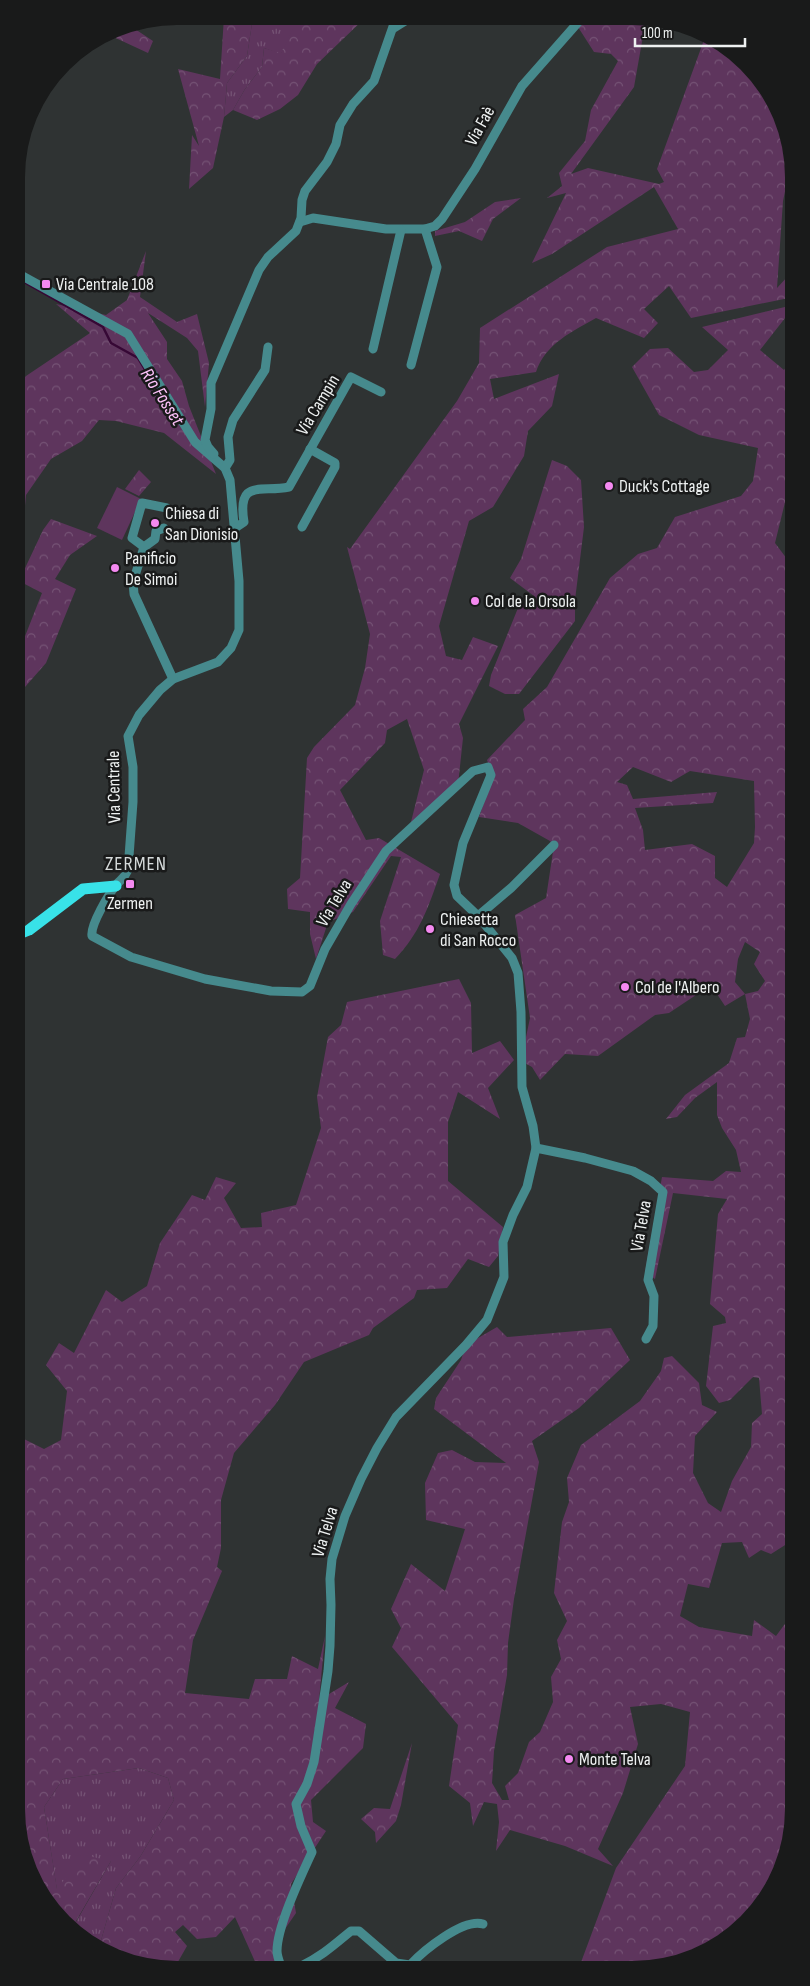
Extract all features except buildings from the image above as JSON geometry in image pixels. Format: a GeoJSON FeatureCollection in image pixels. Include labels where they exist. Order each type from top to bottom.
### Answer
{"type":"FeatureCollection","features":[{"type":"Feature","properties":{"kind":"main road"},"geometry":{"type":"LineString","coordinates":[[25,932],[83,889],[116,886]]}},
{"type":"Feature","properties":{"kind":"street"},"geometry":{"type":"LineString","coordinates":[[221,465],[219,459],[211,451],[205,440],[211,409],[210,383],[260,270],[268,257],[296,231],[305,192],[327,162],[336,144],[340,125],[353,104],[374,81],[395,25]]}},
{"type":"Feature","properties":{"kind":"street"},"geometry":{"type":"LineString","coordinates":[[394,28],[399,25]]}},
{"type":"Feature","properties":{"kind":"street","name":"Via Faè"},"geometry":{"type":"LineString","coordinates":[[426,229],[435,226],[442,219],[475,169],[522,86],[576,25]]}},
{"type":"Feature","properties":{"kind":"street"},"geometry":{"type":"LineString","coordinates":[[300,220],[313,218],[401,230],[426,229],[438,267],[411,365]]}},
{"type":"Feature","properties":{"kind":"street"},"geometry":{"type":"LineString","coordinates":[[373,349],[401,230]]}},
{"type":"Feature","properties":{"kind":"street"},"geometry":{"type":"LineString","coordinates":[[25,277],[128,334],[195,442],[221,465]]}},
{"type":"Feature","properties":{"kind":"street","name":"Via Centrale"},"geometry":{"type":"LineString","coordinates":[[116,886],[125,878],[128,870],[133,802],[133,766],[128,736],[139,715],[160,690],[173,679],[218,662],[231,648],[239,630],[239,581],[230,480],[221,465],[230,460],[228,437],[233,420],[265,370],[268,347]]}},
{"type":"Feature","properties":{"kind":"street","name":"Via Campin"},"geometry":{"type":"LineString","coordinates":[[235,528],[244,522],[242,506],[246,494],[256,488],[279,489],[289,486],[351,377],[381,392]]}},
{"type":"Feature","properties":{"kind":"street","name":"Via Campin"},"geometry":{"type":"LineString","coordinates":[[302,527],[335,467],[335,463],[310,449]]}},
{"type":"Feature","properties":{"kind":"street"},"geometry":{"type":"LineString","coordinates":[[144,547],[132,538],[142,503],[167,508]]}},
{"type":"Feature","properties":{"kind":"street"},"geometry":{"type":"LineString","coordinates":[[164,528],[156,531],[154,539],[144,547],[133,582],[134,594],[173,679]]}},
{"type":"Feature","properties":{"kind":"street","name":"Via Telva"},"geometry":{"type":"LineString","coordinates":[[116,886],[93,926],[92,936],[131,957],[205,979],[271,991],[302,992],[310,986],[325,949],[351,904],[386,852],[473,771],[488,767],[490,775],[463,843],[454,885],[457,896],[478,916],[512,958],[518,973],[522,1012],[522,1087],[533,1126],[536,1148],[527,1187],[513,1214],[503,1242],[504,1277],[487,1320],[466,1345],[396,1417],[361,1479],[345,1516],[332,1559],[328,1671],[314,1762],[307,1784],[296,1804],[301,1826],[312,1852],[298,1883],[280,1933],[277,1952],[280,1961]]}},
{"type":"Feature","properties":{"kind":"street"},"geometry":{"type":"LineString","coordinates":[[478,916],[523,877],[554,845]]}},
{"type":"Feature","properties":{"kind":"street","name":"Via Telva"},"geometry":{"type":"LineString","coordinates":[[536,1148],[585,1158],[632,1171],[651,1181],[663,1192],[648,1280],[654,1296],[653,1326],[646,1339]]}},
{"type":"Feature","properties":{"kind":"street"},"geometry":{"type":"LineString","coordinates":[[414,1961],[423,1951],[457,1930],[477,1922],[483,1924]]}},
{"type":"Feature","properties":{"kind":"street"},"geometry":{"type":"LineString","coordinates":[[312,1961],[351,1931],[359,1931],[394,1961]]}},
{"type":"Feature","properties":{"kind":"green space"},"geometry":{"type":"Polygon","coordinates":[[[223,25],[252,25],[247,56],[227,83],[224,117],[213,168],[189,189],[192,135],[199,146],[178,69],[220,79],[223,25]]]}},
{"type":"Feature","properties":{"kind":"green space"},"geometry":{"type":"Polygon","coordinates":[[[252,25],[295,25],[281,54],[264,48],[262,67],[245,89],[233,110],[224,117],[227,83],[247,56],[252,25]]]}},
{"type":"Feature","properties":{"kind":"green space"},"geometry":{"type":"Polygon","coordinates":[[[294,25],[358,25],[317,64],[298,95],[280,109],[257,120],[233,110],[245,89],[262,67],[264,48],[281,53],[294,25]]]}},
{"type":"Feature","properties":{"kind":"green space"},"geometry":{"type":"Polygon","coordinates":[[[580,25],[645,25],[634,87],[571,174],[588,168],[659,184],[664,182],[657,169],[703,42],[726,56],[754,84],[765,101],[773,119],[784,157],[785,191],[777,288],[785,279],[785,299],[691,318],[669,286],[644,309],[658,323],[644,338],[596,318],[569,333],[553,346],[540,362],[536,372],[490,379],[494,399],[559,374],[552,406],[528,431],[524,456],[493,507],[469,521],[439,626],[446,656],[462,660],[473,637],[498,646],[459,724],[463,738],[458,785],[409,830],[424,770],[407,719],[387,730],[385,743],[340,790],[366,840],[379,838],[440,874],[417,930],[395,959],[383,955],[380,921],[401,857],[391,856],[353,912],[328,922],[316,959],[310,934],[310,912],[288,909],[287,889],[300,878],[307,758],[314,747],[355,705],[365,668],[370,634],[347,547],[350,549],[457,401],[479,363],[480,328],[607,247],[678,229],[654,187],[552,254],[532,263],[566,193],[547,198],[562,186],[559,173],[585,141],[591,110],[618,61],[611,54],[594,52],[578,27],[580,25]]]}},
{"type":"Feature","properties":{"kind":"green space"},"geometry":{"type":"Polygon","coordinates":[[[137,30],[153,41],[148,53],[116,38],[137,30]]]}},
{"type":"Feature","properties":{"kind":"green space"},"geometry":{"type":"Polygon","coordinates":[[[521,198],[493,219],[482,241],[459,231],[435,236],[435,231],[465,222],[495,202],[521,198]]]}},
{"type":"Feature","properties":{"kind":"green space"},"geometry":{"type":"Polygon","coordinates":[[[146,251],[140,297],[177,322],[197,314],[209,363],[205,407],[198,351],[187,338],[148,313],[167,342],[167,359],[182,381],[189,406],[216,474],[164,433],[116,421],[99,420],[82,441],[51,459],[26,495],[25,506],[25,377],[90,333],[56,304],[106,315],[127,300],[146,251]]]}},
{"type":"Feature","properties":{"kind":"green space"},"geometry":{"type":"Polygon","coordinates":[[[785,307],[785,318],[760,350],[784,370],[785,369],[785,502],[775,543],[785,556],[785,1545],[771,1554],[761,1550],[749,1558],[742,1542],[722,1543],[709,1588],[688,1584],[680,1616],[699,1627],[752,1636],[754,1620],[776,1636],[785,1624],[785,1819],[780,1848],[765,1885],[747,1909],[717,1935],[691,1949],[653,1960],[581,1961],[616,1868],[685,1766],[690,1712],[661,1704],[630,1707],[638,1744],[623,1793],[598,1849],[613,1866],[565,1846],[510,1830],[496,1851],[499,1822],[497,1804],[484,1802],[473,1826],[470,1803],[449,1786],[458,1725],[392,1647],[401,1628],[391,1609],[411,1564],[445,1591],[465,1529],[426,1520],[425,1483],[438,1453],[452,1450],[475,1462],[506,1463],[434,1409],[436,1398],[461,1360],[466,1345],[497,1327],[507,1337],[611,1328],[630,1360],[579,1408],[532,1441],[539,1462],[514,1599],[508,1643],[507,1675],[494,1751],[492,1783],[502,1800],[509,1800],[505,1786],[518,1773],[529,1742],[540,1732],[553,1702],[551,1677],[561,1659],[557,1640],[567,1621],[554,1593],[562,1522],[569,1502],[567,1478],[581,1445],[640,1401],[661,1371],[664,1358],[672,1356],[699,1383],[702,1405],[717,1412],[695,1436],[693,1473],[708,1503],[721,1512],[732,1481],[751,1447],[752,1423],[762,1414],[759,1378],[753,1377],[730,1400],[719,1403],[706,1386],[713,1326],[726,1323],[725,1317],[710,1304],[718,1214],[727,1199],[673,1193],[655,1279],[645,1272],[662,1177],[713,1181],[726,1171],[741,1172],[736,1150],[722,1128],[717,1115],[717,1082],[695,1098],[677,1117],[666,1119],[685,1095],[729,1063],[737,1038],[745,1037],[750,1019],[745,994],[725,1006],[711,985],[669,1013],[655,1015],[598,1056],[565,1054],[540,1080],[532,1067],[521,1061],[530,1018],[515,915],[546,898],[554,845],[518,823],[479,817],[493,777],[487,760],[525,720],[523,709],[547,687],[610,578],[638,554],[657,548],[675,517],[741,496],[753,481],[758,448],[699,435],[659,415],[632,367],[650,349],[668,348],[694,372],[708,370],[728,350],[702,327],[785,307]],[[633,767],[617,782],[627,785],[633,799],[717,792],[713,803],[635,808],[643,830],[645,850],[692,844],[715,856],[715,878],[727,887],[754,843],[754,781],[690,771],[671,782],[633,767]],[[745,942],[738,959],[735,982],[745,994],[758,991],[765,981],[754,964],[760,952],[745,942]]]}},
{"type":"Feature","properties":{"kind":"green space"},"geometry":{"type":"Polygon","coordinates":[[[552,460],[567,466],[581,480],[584,527],[575,600],[575,621],[519,694],[505,694],[489,686],[491,675],[518,608],[534,596],[510,578],[521,559],[552,460]]]}},
{"type":"Feature","properties":{"kind":"green space"},"geometry":{"type":"Polygon","coordinates":[[[139,470],[151,482],[139,496],[125,489],[139,470]]]}},
{"type":"Feature","properties":{"kind":"green space"},"geometry":{"type":"Polygon","coordinates":[[[117,487],[141,499],[122,540],[97,528],[117,487]]]}},
{"type":"Feature","properties":{"kind":"green space"},"geometry":{"type":"Polygon","coordinates":[[[51,519],[97,536],[70,555],[55,579],[76,589],[46,663],[25,687],[25,636],[42,593],[25,584],[25,568],[43,530],[51,519]]]}},
{"type":"Feature","properties":{"kind":"green space"},"geometry":{"type":"Polygon","coordinates":[[[459,979],[471,1003],[472,1053],[500,1041],[514,1060],[488,1088],[500,1119],[458,1092],[448,1122],[448,1181],[503,1227],[498,1256],[489,1267],[468,1259],[447,1288],[417,1290],[414,1298],[373,1328],[369,1335],[304,1362],[275,1405],[234,1453],[221,1500],[221,1548],[217,1567],[222,1571],[193,1640],[185,1693],[249,1699],[255,1679],[287,1679],[292,1656],[318,1669],[325,1636],[319,1700],[349,1682],[335,1708],[366,1724],[363,1748],[311,1800],[313,1822],[326,1831],[291,1884],[296,1913],[285,1929],[276,1936],[277,1961],[255,1961],[235,1917],[216,1937],[197,1939],[183,1925],[175,1932],[187,1946],[178,1961],[147,1958],[128,1953],[101,1940],[116,1888],[140,1857],[174,1800],[168,1778],[139,1768],[63,1779],[44,1807],[57,1889],[84,1855],[111,1861],[76,1922],[51,1893],[41,1876],[30,1848],[26,1829],[25,1809],[25,1440],[44,1449],[61,1440],[67,1391],[46,1365],[59,1343],[74,1353],[106,1290],[122,1302],[147,1286],[160,1243],[192,1195],[205,1200],[216,1177],[236,1183],[224,1198],[241,1228],[262,1227],[261,1213],[296,1205],[321,1128],[317,1097],[328,1037],[341,1025],[347,1002],[459,979]]]}},
{"type":"Feature","properties":{"kind":"green space"},"geometry":{"type":"Polygon","coordinates":[[[412,1743],[401,1805],[396,1821],[376,1843],[375,1832],[361,1819],[374,1808],[390,1809],[412,1743]]]}},
{"type":"Feature","properties":{"kind":"green space"},"geometry":{"type":"Polygon","coordinates":[[[139,1768],[168,1778],[174,1800],[140,1857],[116,1888],[101,1940],[76,1922],[111,1861],[57,1890],[44,1807],[63,1779],[139,1768]]]}},
{"type":"Feature","properties":{"kind":"waterway","name":"Rio Fosset"},"geometry":{"type":"LineString","coordinates":[[25,283],[103,327],[111,343],[138,358],[146,371]]}},
{"type":"Feature","properties":{"kind":"place","name":"Via Centrale 108"},"geometry":{"type":"Point","coordinates":[46,284]}},
{"type":"Feature","properties":{"kind":"place","name":"Duck's Cottage"},"geometry":{"type":"Point","coordinates":[609,486]}},
{"type":"Feature","properties":{"kind":"place","name":"Chiesa di San Dionisio"},"geometry":{"type":"Point","coordinates":[155,523]}},
{"type":"Feature","properties":{"kind":"place","name":"Panificio De Simoi"},"geometry":{"type":"Point","coordinates":[115,568]}},
{"type":"Feature","properties":{"kind":"place","name":"Col de la Orsola"},"geometry":{"type":"Point","coordinates":[475,601]}},
{"type":"Feature","properties":{"kind":"place","name":"Zermen"},"geometry":{"type":"Point","coordinates":[130,884]}},
{"type":"Feature","properties":{"kind":"place","name":"Chiesetta di San Rocco"},"geometry":{"type":"Point","coordinates":[430,929]}},
{"type":"Feature","properties":{"kind":"place","name":"Col de l'Albero"},"geometry":{"type":"Point","coordinates":[625,987]}},
{"type":"Feature","properties":{"kind":"place","name":"Monte Telva"},"geometry":{"type":"Point","coordinates":[569,1759]}},
{"type":"Feature","properties":{"kind":"district","name":"ZERMEN"},"geometry":{"type":"Point","coordinates":[136,864]}}]}
